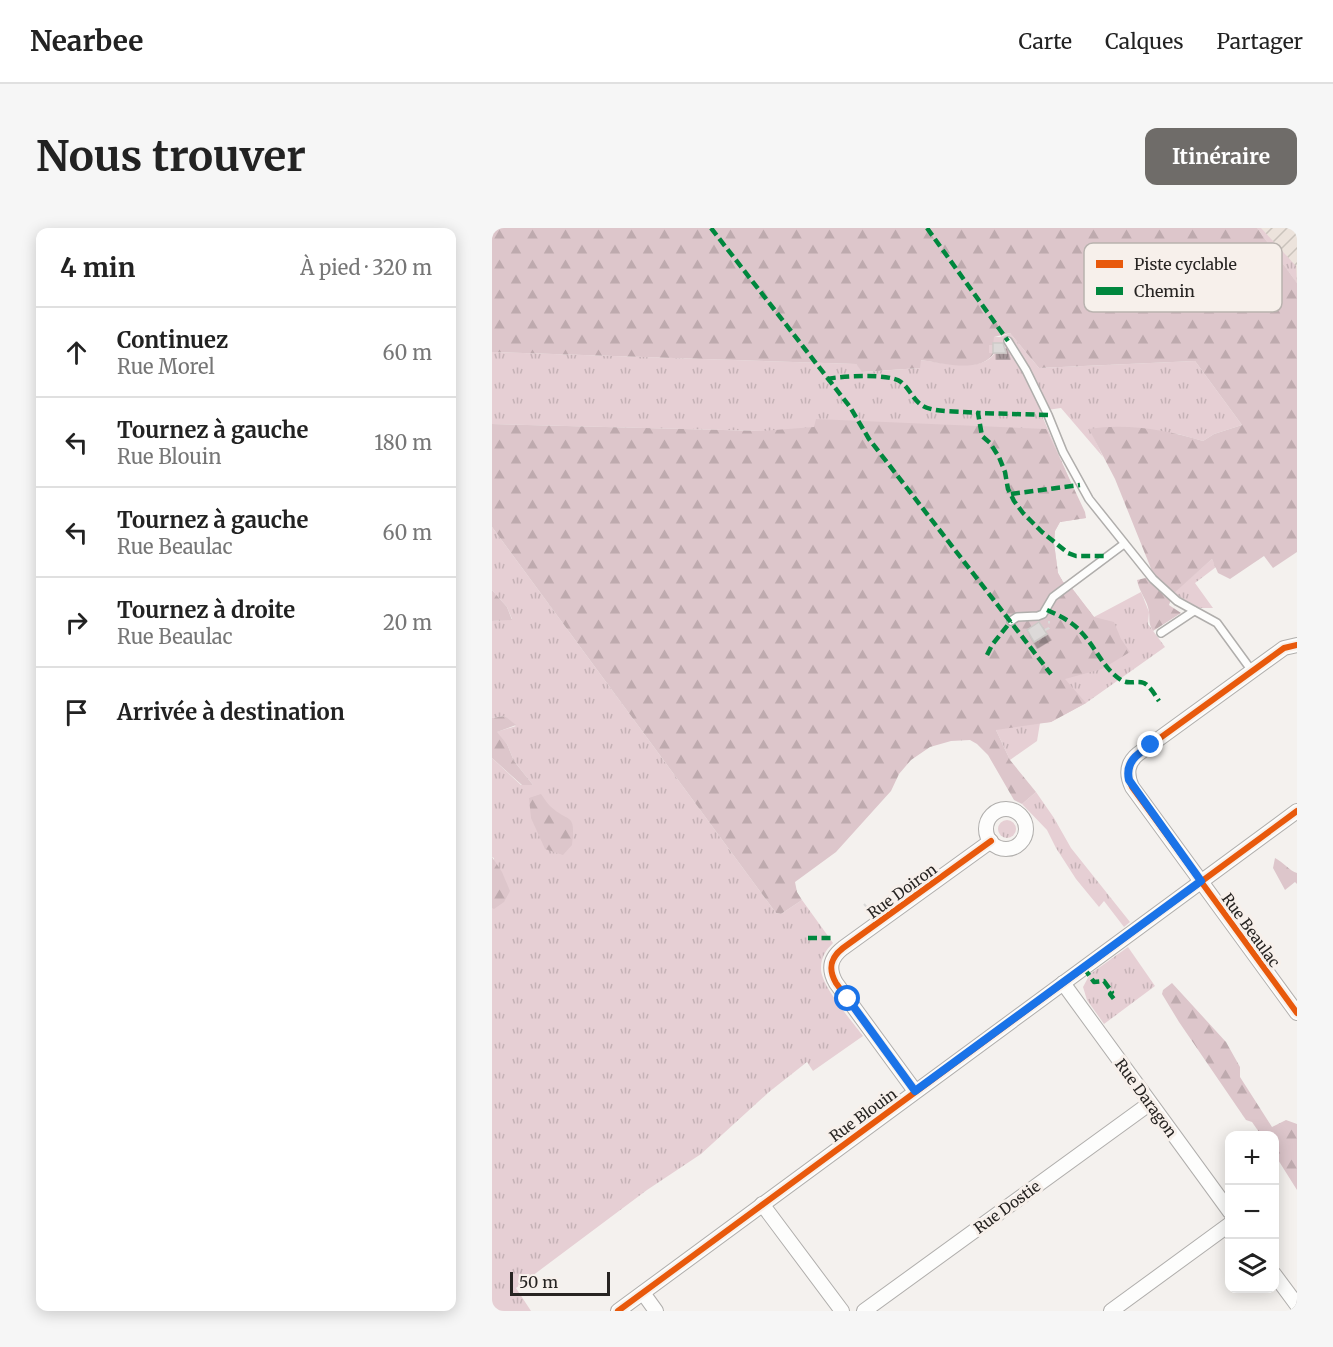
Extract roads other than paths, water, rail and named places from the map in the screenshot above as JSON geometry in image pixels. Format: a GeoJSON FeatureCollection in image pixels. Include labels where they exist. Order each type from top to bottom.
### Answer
{"type":"FeatureCollection","features":[{"type":"Feature","properties":{"kind":"street","name":"Rue Beaulac"},"geometry":{"type":"LineString","coordinates":[[1297,645],[1284,648],[1252,671],[1138,754],[1128,768],[1132,787],[1297,1013]]}},
{"type":"Feature","properties":{"kind":"street","name":"Rue Blouin"},"geometry":{"type":"LineString","coordinates":[[618,1311],[1297,811]]}},
{"type":"Feature","properties":{"kind":"street","name":"Rue Doiron"},"geometry":{"type":"LineString","coordinates":[[915,1091],[836,983],[832,976],[831,963],[843,948],[991,841]]}},
{"type":"Feature","properties":{"kind":"street","name":"Rue Daragon"},"geometry":{"type":"LineString","coordinates":[[1063,982],[1149,1104],[1225,1205]]}},
{"type":"Feature","properties":{"kind":"street","name":"Rue Dostie"},"geometry":{"type":"LineString","coordinates":[[864,1311],[1149,1104]]}},
{"type":"Feature","properties":{"kind":"street"},"geometry":{"type":"LineString","coordinates":[[762,1204],[842,1311]]}},
{"type":"Feature","properties":{"kind":"street"},"geometry":{"type":"LineString","coordinates":[[1111,1311],[1225,1228]]}},
{"type":"Feature","properties":{"kind":"street"},"geometry":{"type":"LineString","coordinates":[[1279,1280],[1297,1305]]}},
{"type":"Feature","properties":{"kind":"street"},"geometry":{"type":"LineString","coordinates":[[643,1293],[656,1311]]}},
{"type":"Feature","properties":{"kind":"lane"},"geometry":{"type":"LineString","coordinates":[[1008,341],[1026,370],[1076,478],[1089,499],[1158,585],[1177,601],[1220,626],[1252,671]]}},
{"type":"Feature","properties":{"kind":"lane"},"geometry":{"type":"LineString","coordinates":[[1011,621],[1017,617],[1043,614],[1053,597],[1124,544]]}},
{"type":"Feature","properties":{"kind":"lane"},"geometry":{"type":"LineString","coordinates":[[1161,633],[1194,611]]}}]}
